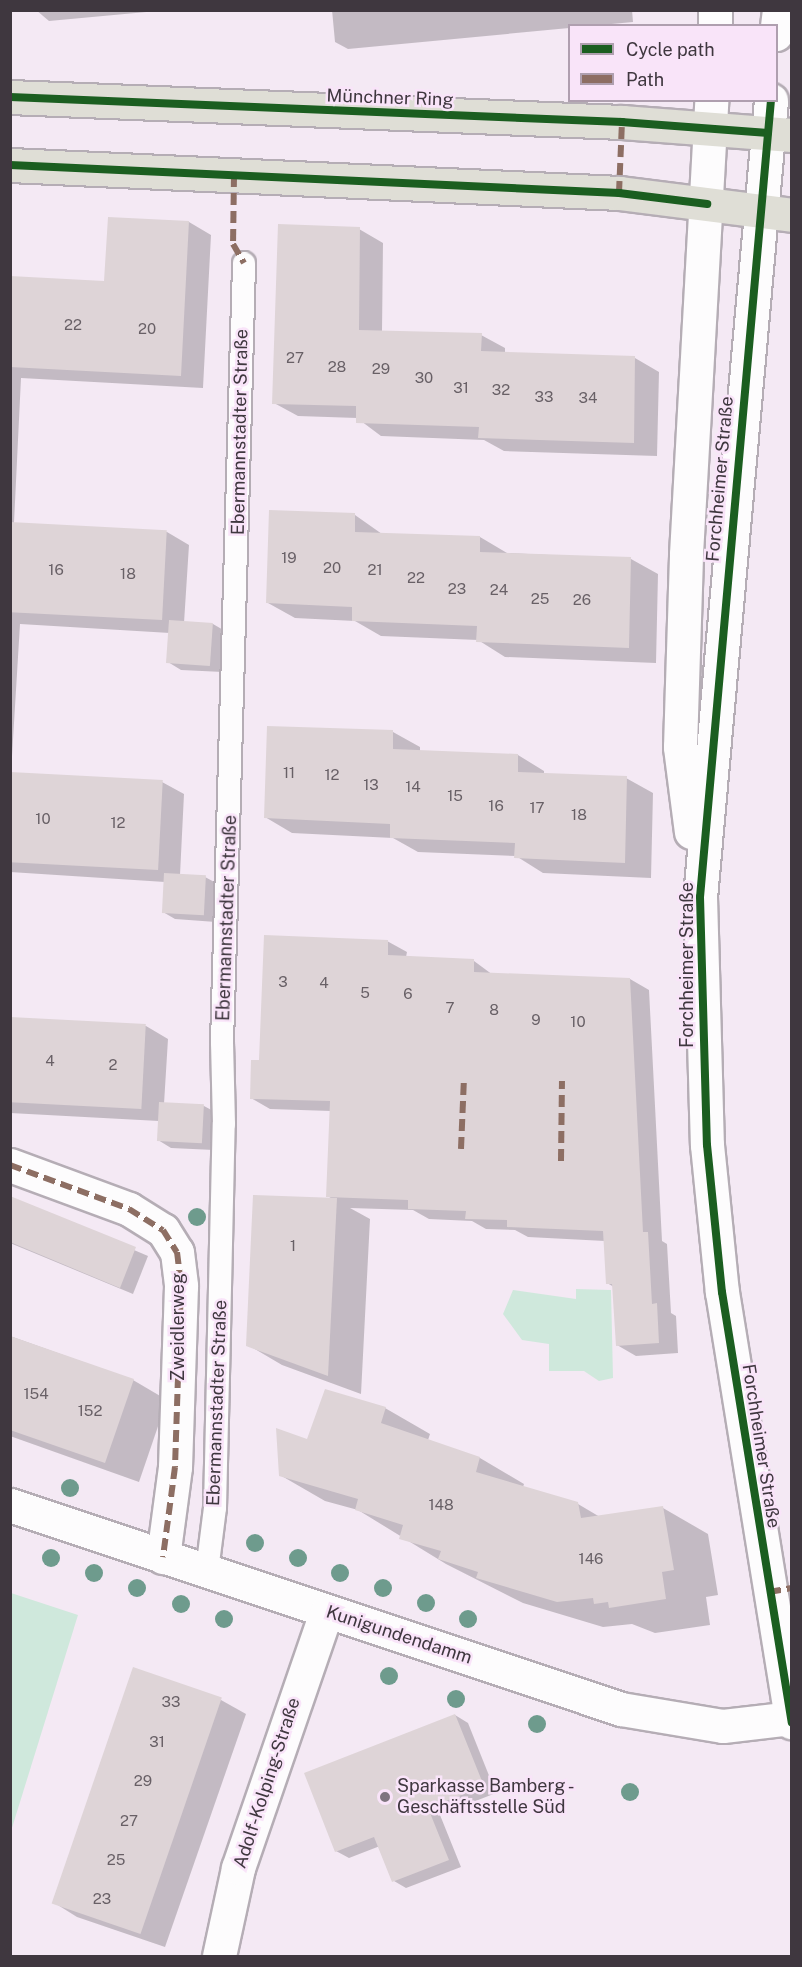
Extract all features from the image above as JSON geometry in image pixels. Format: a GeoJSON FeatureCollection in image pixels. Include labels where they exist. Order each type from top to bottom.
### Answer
{"type":"FeatureCollection","features":[{"type":"Feature","properties":{"kind":"main road","name":"Münchner Ring"},"geometry":{"type":"LineString","coordinates":[[10,97],[710,114],[780,134]]}},
{"type":"Feature","properties":{"kind":"main road"},"geometry":{"type":"LineString","coordinates":[[10,165],[619,193],[776,213]]}},
{"type":"Feature","properties":{"kind":"street","name":"Forchheimer Straße"},"geometry":{"type":"LineString","coordinates":[[700,897],[776,213],[780,134],[772,102]]}},
{"type":"Feature","properties":{"kind":"street","name":"Forchheimer Straße"},"geometry":{"type":"LineString","coordinates":[[710,114],[707,204],[686,554],[680,747],[700,897],[707,1145],[722,1292],[780,1590],[791,1720]]}},
{"type":"Feature","properties":{"kind":"street","name":"Zweidlerweg"},"geometry":{"type":"LineString","coordinates":[[10,1165],[129,1209],[163,1230],[177,1252],[181,1286],[175,1467],[163,1557]]}},
{"type":"Feature","properties":{"kind":"street","name":"Kunigundendamm"},"geometry":{"type":"LineString","coordinates":[[10,1505],[326,1613],[621,1709],[723,1726],[791,1720]]}},
{"type":"Feature","properties":{"kind":"street","name":"Adolf-Kolping-Straße"},"geometry":{"type":"LineString","coordinates":[[219,1956],[238,1868],[326,1613]]}},
{"type":"Feature","properties":{"kind":"lane","name":"Ebermannstadter Straße"},"geometry":{"type":"LineString","coordinates":[[207,1571],[215,1509],[224,1124],[222,1043],[244,263]]}},
{"type":"Feature","properties":{"kind":"green space"},"geometry":{"type":"Polygon","coordinates":[[[576,1289],[611,1290],[613,1378],[599,1381],[584,1371],[549,1371],[549,1344],[522,1340],[503,1314],[513,1290],[576,1299],[576,1289]]]}},
{"type":"Feature","properties":{"kind":"green space"},"geometry":{"type":"Polygon","coordinates":[[[10,1593],[78,1615],[11,1831],[10,1593]]]}},
{"type":"Feature","properties":{"kind":"building"},"geometry":{"type":"Polygon","coordinates":[[[108,217],[189,221],[181,376],[10,367],[10,276],[104,281],[108,217]]]}},
{"type":"Feature","properties":{"kind":"building"},"geometry":{"type":"Polygon","coordinates":[[[278,224],[360,227],[359,330],[482,333],[481,351],[635,356],[634,443],[478,438],[479,427],[356,423],[356,406],[272,404],[278,224]]]}},
{"type":"Feature","properties":{"kind":"building"},"geometry":{"type":"Polygon","coordinates":[[[269,510],[355,513],[355,532],[480,536],[480,552],[631,557],[629,648],[476,642],[477,626],[352,621],[352,607],[266,603],[269,510]]]}},
{"type":"Feature","properties":{"kind":"building"},"geometry":{"type":"Polygon","coordinates":[[[10,522],[167,530],[162,620],[10,612],[10,522]]]}},
{"type":"Feature","properties":{"kind":"building"},"geometry":{"type":"Polygon","coordinates":[[[169,620],[213,623],[210,666],[166,663],[169,620]]]}},
{"type":"Feature","properties":{"kind":"building"},"geometry":{"type":"Polygon","coordinates":[[[267,726],[393,730],[393,749],[518,754],[518,772],[627,776],[625,863],[514,858],[515,843],[390,838],[390,824],[264,818],[267,726]]]}},
{"type":"Feature","properties":{"kind":"building"},"geometry":{"type":"Polygon","coordinates":[[[10,772],[163,780],[158,870],[10,862],[10,772]]]}},
{"type":"Feature","properties":{"kind":"building"},"geometry":{"type":"Polygon","coordinates":[[[164,873],[206,875],[204,915],[162,913],[164,873]]]}},
{"type":"Feature","properties":{"kind":"building"},"geometry":{"type":"Polygon","coordinates":[[[264,935],[388,940],[388,955],[474,959],[474,972],[630,978],[643,1232],[648,1232],[652,1304],[657,1303],[659,1343],[616,1346],[612,1284],[606,1284],[603,1231],[507,1227],[507,1220],[465,1219],[466,1211],[408,1209],[408,1200],[326,1197],[330,1101],[250,1099],[251,1060],[259,1060],[264,935]]]}},
{"type":"Feature","properties":{"kind":"building"},"geometry":{"type":"Polygon","coordinates":[[[10,1017],[146,1024],[141,1109],[10,1102],[10,1017]]]}},
{"type":"Feature","properties":{"kind":"building"},"geometry":{"type":"Polygon","coordinates":[[[159,1102],[204,1104],[202,1143],[157,1141],[159,1102]]]}},
{"type":"Feature","properties":{"kind":"building"},"geometry":{"type":"Polygon","coordinates":[[[253,1195],[337,1198],[328,1376],[246,1346],[253,1195]]]}},
{"type":"Feature","properties":{"kind":"building"},"geometry":{"type":"Polygon","coordinates":[[[10,1196],[136,1247],[120,1288],[10,1242],[10,1196]]]}},
{"type":"Feature","properties":{"kind":"building"},"geometry":{"type":"Polygon","coordinates":[[[10,1336],[134,1379],[105,1463],[10,1430],[10,1336]]]}},
{"type":"Feature","properties":{"kind":"building"},"geometry":{"type":"Polygon","coordinates":[[[325,1389],[386,1407],[381,1423],[480,1457],[476,1472],[578,1502],[581,1518],[663,1506],[674,1570],[662,1572],[666,1599],[609,1608],[608,1602],[594,1604],[593,1598],[557,1602],[476,1578],[478,1572],[438,1559],[441,1551],[399,1539],[403,1525],[355,1510],[358,1499],[279,1476],[276,1428],[307,1439],[325,1389]]]}},
{"type":"Feature","properties":{"kind":"building"},"geometry":{"type":"Polygon","coordinates":[[[133,1667],[222,1698],[140,1934],[52,1903],[133,1667]]]}},
{"type":"Feature","properties":{"kind":"building","name":"Sparkasse Bamberg - Geschäftsstelle Süd"},"geometry":{"type":"Polygon","coordinates":[[[455,1714],[484,1786],[428,1808],[449,1860],[392,1882],[374,1837],[335,1852],[304,1773],[455,1714]]]}},
{"type":"Feature","properties":{"kind":"marked path"},"geometry":{"type":"LineString","coordinates":[[619,193],[622,122]]}},
{"type":"Feature","properties":{"kind":"marked path"},"geometry":{"type":"LineString","coordinates":[[234,175],[233,244],[244,263]]}},
{"type":"Feature","properties":{"kind":"marked path"},"geometry":{"type":"LineString","coordinates":[[461,1149],[464,1078]]}},
{"type":"Feature","properties":{"kind":"marked path"},"geometry":{"type":"LineString","coordinates":[[561,1161],[562,1081]]}},
{"type":"Feature","properties":{"kind":"marked path"},"geometry":{"type":"LineString","coordinates":[[10,1165],[129,1209],[163,1230],[177,1252],[181,1286],[175,1467],[163,1557]]}},
{"type":"Feature","properties":{"kind":"marked path"},"geometry":{"type":"LineString","coordinates":[[769,1592],[792,1588]]}},
{"type":"Feature","properties":{"kind":"cycle path"},"geometry":{"type":"LineString","coordinates":[[10,97],[622,122],[768,133]]}},
{"type":"Feature","properties":{"kind":"cycle path"},"geometry":{"type":"LineString","coordinates":[[771,102],[700,897],[707,1145],[722,1292],[792,1722]]}},
{"type":"Feature","properties":{"kind":"cycle path"},"geometry":{"type":"LineString","coordinates":[[10,165],[619,193],[707,204]]}},
{"type":"Feature","properties":{"kind":"place","name":"Sparkasse Bamberg - Geschäftsstelle Süd"},"geometry":{"type":"Point","coordinates":[385,1797]}}]}
